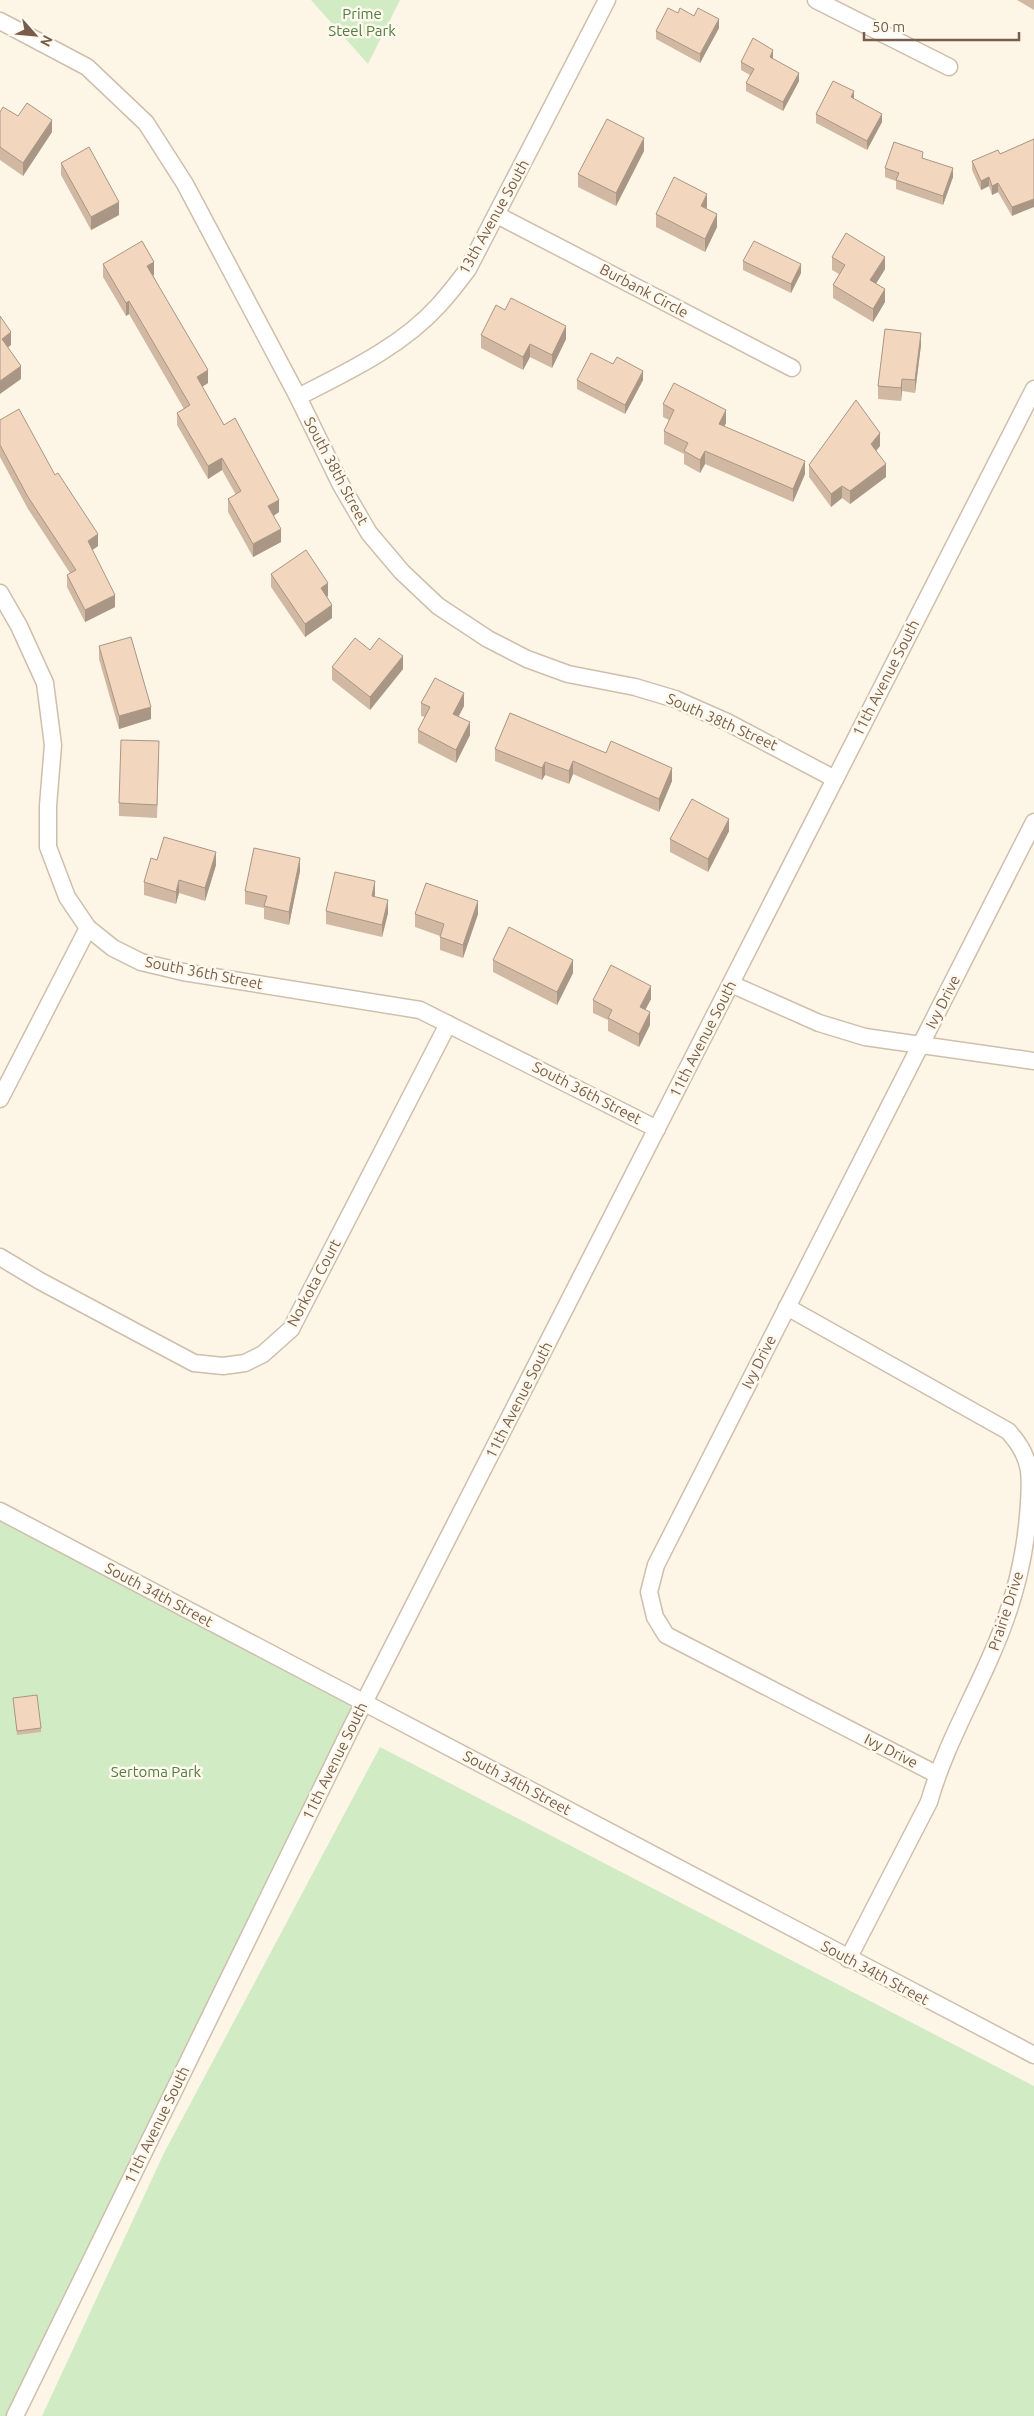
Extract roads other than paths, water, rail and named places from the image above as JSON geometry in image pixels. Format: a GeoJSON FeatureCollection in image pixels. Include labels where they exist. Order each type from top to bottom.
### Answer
{"type":"FeatureCollection","features":[{"type":"Feature","properties":{"kind":"street","name":"13th Avenue South"},"geometry":{"type":"LineString","coordinates":[[298,397],[365,362],[416,327],[439,306],[468,269],[607,0]]}},
{"type":"Feature","properties":{"kind":"street"},"geometry":{"type":"LineString","coordinates":[[816,0],[949,67]]}},
{"type":"Feature","properties":{"kind":"street","name":"South 38th Street"},"geometry":{"type":"LineString","coordinates":[[0,21],[87,67],[146,124],[185,184],[298,397],[341,485],[369,533],[402,572],[438,606],[488,639],[527,659],[568,674],[635,687],[675,699],[727,722],[835,779]]}},
{"type":"Feature","properties":{"kind":"street","name":"Burbank Circle"},"geometry":{"type":"LineString","coordinates":[[497,215],[792,368]]}},
{"type":"Feature","properties":{"kind":"street","name":"11th Avenue South"},"geometry":{"type":"LineString","coordinates":[[15,2416],[364,1702],[1034,389]]}},
{"type":"Feature","properties":{"kind":"street","name":"South 36th Street"},"geometry":{"type":"LineString","coordinates":[[0,593],[19,626],[45,682],[53,745],[48,806],[48,847],[67,897],[88,928],[113,948],[141,962],[184,972],[420,1010],[657,1128]]}},
{"type":"Feature","properties":{"kind":"street","name":"Ivy Drive"},"geometry":{"type":"LineString","coordinates":[[936,1774],[666,1635],[655,1617],[649,1592],[656,1565],[1034,822]]}},
{"type":"Feature","properties":{"kind":"street"},"geometry":{"type":"LineString","coordinates":[[0,1099],[88,928]]}},
{"type":"Feature","properties":{"kind":"street"},"geometry":{"type":"LineString","coordinates":[[731,984],[819,1023],[865,1037],[1034,1061]]}},
{"type":"Feature","properties":{"kind":"street","name":"Norkota Court"},"geometry":{"type":"LineString","coordinates":[[0,1256],[40,1281],[194,1363],[223,1366],[245,1363],[263,1354],[291,1329],[448,1024]]}},
{"type":"Feature","properties":{"kind":"street","name":"Prairie Drive"},"geometry":{"type":"LineString","coordinates":[[787,1308],[1008,1431],[1022,1446],[1030,1465],[1027,1532],[1018,1576],[1007,1614],[991,1656],[936,1774],[929,1802],[848,1959]]}},
{"type":"Feature","properties":{"kind":"street","name":"South 34th Street"},"geometry":{"type":"LineString","coordinates":[[0,1511],[848,1959],[1034,2055]]}},
{"type":"Feature","properties":{"kind":"park label","name":"Prime Steel Park"},"geometry":{"type":"Point","coordinates":[362,22]}},
{"type":"Feature","properties":{"kind":"park label","name":"Sertoma Park"},"geometry":{"type":"Point","coordinates":[156,1772]}}]}
